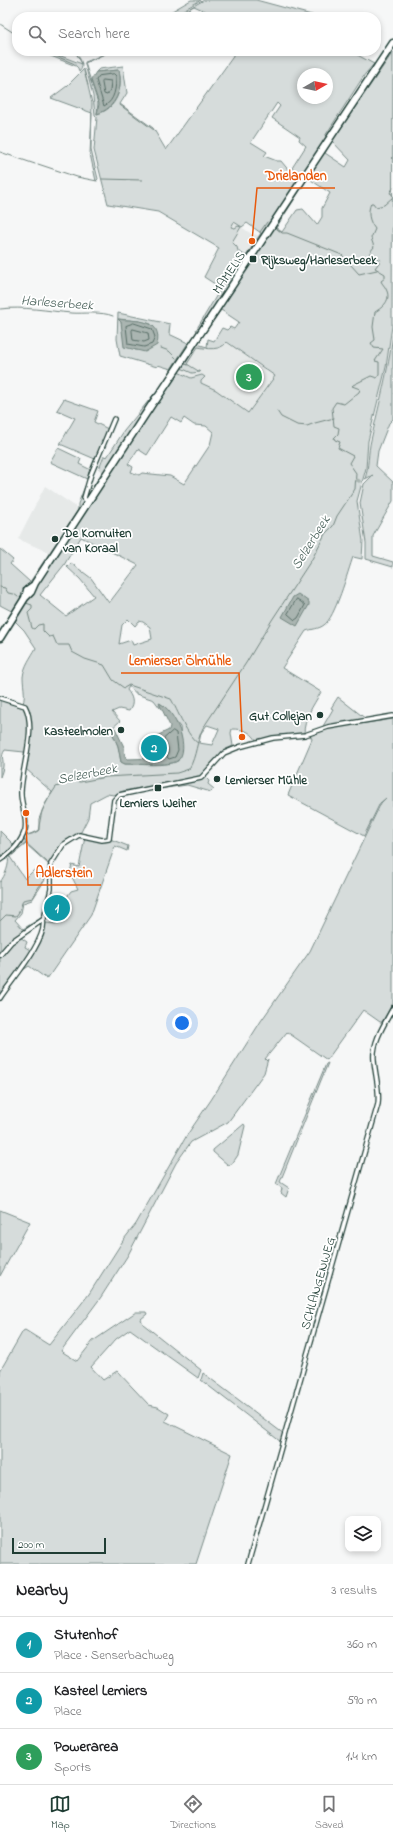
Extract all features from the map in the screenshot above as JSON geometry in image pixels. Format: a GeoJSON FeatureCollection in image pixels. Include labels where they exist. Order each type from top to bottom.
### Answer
{"type":"FeatureCollection","features":[{"type":"Feature","properties":{"kind":"main road","name":"MAMELIS"},"geometry":{"type":"LineString","coordinates":[[1,634],[25,598],[28,590],[34,585],[393,43]]}},
{"type":"Feature","properties":{"kind":"street"},"geometry":{"type":"LineString","coordinates":[[88,503],[84,498],[89,477],[114,419]]}},
{"type":"Feature","properties":{"kind":"street"},"geometry":{"type":"LineString","coordinates":[[0,698],[25,706],[29,727],[21,788],[26,822],[24,830],[15,848],[0,860]]}},
{"type":"Feature","properties":{"kind":"street"},"geometry":{"type":"LineString","coordinates":[[0,998],[38,943],[44,927],[43,920],[50,895],[50,865],[54,858],[63,845],[79,835],[102,840],[109,838],[114,800],[122,793],[201,778],[224,753],[239,747],[273,738],[305,735],[328,727],[393,716]]}},
{"type":"Feature","properties":{"kind":"street"},"geometry":{"type":"LineString","coordinates":[[0,955],[11,942],[43,920]]}},
{"type":"Feature","properties":{"kind":"street","name":"SCHLANGENWEG"},"geometry":{"type":"LineString","coordinates":[[248,1564],[378,1104],[379,1090],[374,1051],[393,1008]]}},
{"type":"Feature","properties":{"kind":"shaded area"},"geometry":{"type":"Polygon","coordinates":[[[191,0],[201,0],[180,12],[171,12],[191,0]]]}},
{"type":"Feature","properties":{"kind":"shaded area"},"geometry":{"type":"Polygon","coordinates":[[[204,0],[256,0],[300,12],[207,12],[194,6],[183,12],[204,0]]]}},
{"type":"Feature","properties":{"kind":"shaded area"},"geometry":{"type":"Polygon","coordinates":[[[393,52],[392,326],[386,367],[368,441],[366,468],[357,501],[363,541],[362,559],[353,557],[337,604],[328,621],[320,627],[306,631],[282,668],[321,692],[307,717],[304,734],[280,735],[256,740],[252,734],[246,731],[232,729],[231,733],[233,746],[226,749],[198,778],[123,791],[114,795],[107,794],[90,803],[88,818],[81,832],[65,841],[48,864],[26,844],[10,857],[25,879],[35,869],[45,880],[32,900],[23,903],[21,913],[15,920],[23,929],[44,916],[20,937],[27,942],[25,947],[34,952],[45,923],[59,924],[68,895],[71,891],[78,889],[73,879],[69,875],[72,865],[79,867],[85,837],[106,842],[110,839],[128,846],[127,851],[115,846],[91,915],[47,979],[29,966],[23,970],[0,1001],[0,882],[7,870],[8,856],[15,850],[23,835],[32,834],[38,831],[42,811],[52,792],[26,769],[28,761],[24,752],[5,750],[2,758],[3,767],[0,777],[0,700],[21,707],[24,700],[23,677],[25,669],[36,648],[24,630],[15,621],[19,615],[0,605],[0,549],[13,560],[10,564],[30,582],[78,510],[78,504],[85,486],[86,499],[102,472],[99,469],[104,456],[107,457],[124,431],[154,394],[161,399],[178,372],[191,378],[202,375],[205,377],[201,383],[216,390],[248,413],[275,376],[227,342],[221,347],[217,348],[210,349],[198,347],[187,364],[200,372],[192,373],[181,368],[197,344],[207,347],[208,339],[214,341],[222,328],[227,330],[230,327],[234,329],[239,322],[221,310],[203,335],[196,330],[221,288],[204,277],[219,248],[158,212],[108,204],[94,150],[97,117],[95,115],[93,96],[85,63],[98,103],[97,114],[109,108],[114,103],[119,91],[120,77],[119,70],[96,72],[99,69],[123,66],[127,93],[120,104],[153,128],[166,150],[233,56],[359,56],[374,64],[365,74],[325,136],[332,141],[393,52]],[[277,103],[251,142],[267,152],[264,156],[281,161],[295,178],[297,175],[292,168],[306,146],[299,140],[300,137],[272,118],[280,106],[277,103]],[[332,141],[325,153],[346,167],[350,160],[332,141]],[[308,178],[276,228],[282,232],[297,210],[303,209],[317,225],[322,217],[322,208],[330,193],[308,178]],[[234,222],[231,227],[241,227],[232,242],[237,247],[238,251],[246,256],[261,233],[247,223],[242,227],[234,222]],[[171,417],[147,455],[138,449],[128,464],[133,467],[131,472],[139,475],[142,473],[170,476],[184,484],[210,445],[213,432],[206,426],[194,425],[184,418],[181,423],[171,417]],[[81,537],[64,565],[40,595],[66,616],[94,596],[80,579],[67,567],[71,563],[91,578],[109,603],[138,565],[81,537]],[[128,619],[122,625],[119,644],[131,640],[133,645],[152,639],[150,627],[139,621],[135,626],[128,619]],[[129,686],[127,690],[132,700],[131,708],[129,711],[119,709],[112,712],[120,721],[111,729],[118,746],[121,762],[125,764],[152,765],[167,764],[178,761],[182,750],[180,727],[160,703],[160,708],[154,700],[136,694],[136,692],[133,692],[129,686]],[[207,725],[201,733],[199,743],[212,745],[219,729],[207,725]]]}},
{"type":"Feature","properties":{"kind":"shaded area"},"geometry":{"type":"Polygon","coordinates":[[[51,56],[61,56],[82,64],[79,72],[76,66],[51,56]]]}},
{"type":"Feature","properties":{"kind":"shaded area"},"geometry":{"type":"Polygon","coordinates":[[[99,56],[100,56],[85,63],[99,56]]]}},
{"type":"Feature","properties":{"kind":"shaded area"},"geometry":{"type":"Polygon","coordinates":[[[84,69],[92,103],[92,113],[51,98],[67,86],[84,69]]]}},
{"type":"Feature","properties":{"kind":"shaded area"},"geometry":{"type":"Polygon","coordinates":[[[92,121],[91,150],[98,179],[96,181],[90,154],[92,121]]]}},
{"type":"Feature","properties":{"kind":"shaded area"},"geometry":{"type":"Polygon","coordinates":[[[234,222],[253,235],[255,234],[259,236],[246,256],[222,240],[234,222]]]}},
{"type":"Feature","properties":{"kind":"shaded area"},"geometry":{"type":"Polygon","coordinates":[[[118,313],[170,324],[169,334],[188,343],[171,369],[158,365],[157,367],[120,356],[117,339],[118,313]],[[118,319],[121,322],[123,331],[135,350],[139,350],[151,324],[140,321],[118,319]]]}},
{"type":"Feature","properties":{"kind":"shaded area"},"geometry":{"type":"Polygon","coordinates":[[[393,335],[393,419],[389,423],[378,451],[376,466],[393,482],[393,501],[373,536],[373,556],[393,562],[393,567],[366,559],[366,543],[360,503],[364,484],[373,475],[365,479],[370,445],[386,375],[393,335]]]}},
{"type":"Feature","properties":{"kind":"shaded area"},"geometry":{"type":"Polygon","coordinates":[[[227,342],[275,376],[246,415],[176,375],[197,344],[203,347],[220,346],[227,342]]]}},
{"type":"Feature","properties":{"kind":"shaded area"},"geometry":{"type":"Polygon","coordinates":[[[64,399],[98,411],[94,422],[108,429],[95,459],[60,444],[75,418],[57,410],[64,399]]]}},
{"type":"Feature","properties":{"kind":"shaded area"},"geometry":{"type":"Polygon","coordinates":[[[58,448],[81,459],[79,464],[91,470],[87,479],[50,462],[58,448]]]}},
{"type":"Feature","properties":{"kind":"shaded area"},"geometry":{"type":"Polygon","coordinates":[[[45,486],[79,509],[50,553],[18,539],[45,486]]]}},
{"type":"Feature","properties":{"kind":"shaded area"},"geometry":{"type":"Polygon","coordinates":[[[338,697],[366,719],[322,728],[338,697]]]}},
{"type":"Feature","properties":{"kind":"shaded area"},"geometry":{"type":"Polygon","coordinates":[[[393,719],[393,1003],[382,1022],[363,1010],[327,1060],[287,1032],[265,1059],[267,1061],[268,1059],[264,1073],[228,1122],[191,1142],[176,1163],[128,1255],[101,1297],[61,1351],[77,1361],[93,1341],[136,1312],[146,1312],[147,1314],[141,1319],[143,1324],[201,1370],[198,1378],[130,1329],[116,1339],[91,1367],[103,1380],[117,1371],[149,1405],[158,1407],[169,1414],[165,1421],[232,1454],[196,1564],[0,1564],[0,1371],[23,1331],[25,1330],[49,1345],[89,1294],[124,1239],[136,1224],[187,1135],[261,1021],[310,951],[381,803],[386,798],[380,803],[364,836],[288,795],[312,739],[310,735],[331,728],[393,719]]]}},
{"type":"Feature","properties":{"kind":"shaded area"},"geometry":{"type":"Polygon","coordinates":[[[205,777],[209,781],[208,784],[214,789],[211,792],[187,785],[144,791],[201,780],[205,777]]]}},
{"type":"Feature","properties":{"kind":"shaded area"},"geometry":{"type":"Polygon","coordinates":[[[0,831],[15,846],[0,858],[0,831]]]}},
{"type":"Feature","properties":{"kind":"shaded area"},"geometry":{"type":"Polygon","coordinates":[[[328,1063],[280,1182],[289,1188],[286,1197],[281,1193],[282,1188],[276,1184],[326,1064],[328,1063]]]}},
{"type":"Feature","properties":{"kind":"shaded area"},"geometry":{"type":"Polygon","coordinates":[[[244,1124],[245,1126],[238,1155],[232,1164],[228,1165],[213,1152],[213,1150],[244,1124]]]}},
{"type":"Feature","properties":{"kind":"shaded area"},"geometry":{"type":"Polygon","coordinates":[[[0,1210],[30,1222],[0,1276],[0,1210]]]}},
{"type":"Feature","properties":{"kind":"shaded area"},"geometry":{"type":"Polygon","coordinates":[[[203,1373],[284,1434],[281,1442],[201,1380],[203,1373]]]}},
{"type":"Feature","properties":{"kind":"water"},"geometry":{"type":"Polygon","coordinates":[[[119,70],[120,84],[117,97],[109,107],[97,114],[99,104],[91,80],[96,72],[119,70]]]}},
{"type":"Feature","properties":{"kind":"water"},"geometry":{"type":"Polygon","coordinates":[[[118,319],[140,321],[152,325],[158,336],[157,345],[145,352],[124,347],[121,322],[118,319]]]}},
{"type":"Feature","properties":{"kind":"water"},"geometry":{"type":"Polygon","coordinates":[[[298,594],[309,602],[309,605],[297,626],[282,617],[293,597],[298,594]]]}},
{"type":"Feature","properties":{"kind":"water"},"geometry":{"type":"Polygon","coordinates":[[[159,703],[171,713],[180,730],[183,749],[181,756],[177,761],[168,764],[125,764],[121,762],[118,746],[111,730],[115,728],[124,747],[125,756],[127,759],[159,758],[164,753],[164,746],[161,743],[147,744],[146,741],[169,730],[170,726],[159,703]]]}},
{"type":"Feature","properties":{"kind":"waterway"},"geometry":{"type":"LineString","coordinates":[[0,24],[12,32]]}},
{"type":"Feature","properties":{"kind":"waterway"},"geometry":{"type":"LineString","coordinates":[[56,56],[75,64]]}},
{"type":"Feature","properties":{"kind":"waterway"},"geometry":{"type":"LineString","coordinates":[[84,71],[88,85]]}},
{"type":"Feature","properties":{"kind":"waterway"},"geometry":{"type":"LineString","coordinates":[[120,105],[154,130]]}},
{"type":"Feature","properties":{"kind":"waterway"},"geometry":{"type":"LineString","coordinates":[[0,152],[35,164]]}},
{"type":"Feature","properties":{"kind":"waterway"},"geometry":{"type":"LineString","coordinates":[[38,164],[77,177],[97,181]]}},
{"type":"Feature","properties":{"kind":"waterway"},"geometry":{"type":"LineString","coordinates":[[102,179],[142,180]]}},
{"type":"Feature","properties":{"kind":"waterway","name":"Selzerbeek"},"geometry":{"type":"LineString","coordinates":[[393,188],[390,193],[393,195]]}},
{"type":"Feature","properties":{"kind":"waterway","name":"Selzerbeek"},"geometry":{"type":"LineString","coordinates":[[47,862],[26,843],[24,837],[39,830],[39,819],[45,804],[56,787],[74,781],[80,782],[106,777],[177,773],[189,769],[194,759],[203,728],[246,663],[312,559],[325,534],[333,526],[337,516],[355,489],[356,473],[349,463],[353,456],[338,448],[340,442],[334,438],[338,434],[339,428],[334,426],[332,408],[336,402],[344,404],[359,392],[360,389],[352,386],[353,385],[371,376],[377,378],[379,375],[379,362],[375,361],[383,349],[374,348],[371,343],[375,340],[373,327],[375,312],[386,303],[388,293],[381,281],[385,278],[385,274],[375,268],[381,260],[370,256],[370,252],[374,247],[371,238],[375,229],[370,220],[369,210],[371,203],[373,203],[376,207],[384,205],[393,197]]}},
{"type":"Feature","properties":{"kind":"waterway"},"geometry":{"type":"LineString","coordinates":[[260,232],[267,222]]}},
{"type":"Feature","properties":{"kind":"waterway"},"geometry":{"type":"LineString","coordinates":[[276,228],[282,233],[287,233],[342,255],[359,274],[377,270]]}},
{"type":"Feature","properties":{"kind":"waterway","name":"Harleserbeek"},"geometry":{"type":"LineString","coordinates":[[0,309],[27,308],[71,313],[108,314],[113,316]]}},
{"type":"Feature","properties":{"kind":"waterway","name":"Harleserbeek"},"geometry":{"type":"LineString","coordinates":[[161,348],[169,351],[176,358]]}},
{"type":"Feature","properties":{"kind":"waterway","name":"Harleserbeek"},"geometry":{"type":"LineString","coordinates":[[277,411],[281,417],[297,425],[307,426],[334,418]]}},
{"type":"Feature","properties":{"kind":"waterway"},"geometry":{"type":"LineString","coordinates":[[0,587],[5,588],[8,593],[14,594],[18,597]]}},
{"type":"Feature","properties":{"kind":"waterway"},"geometry":{"type":"LineString","coordinates":[[26,603],[32,605],[32,609],[28,613],[32,628],[34,629],[38,625],[43,624],[43,631],[49,637],[53,636],[57,645],[69,645],[72,652],[85,659],[104,665],[113,680],[124,688],[129,685],[171,699],[190,735],[198,743]]}},
{"type":"Feature","properties":{"kind":"waterway"},"geometry":{"type":"LineString","coordinates":[[18,850],[26,843]]}},
{"type":"Feature","properties":{"kind":"waterway"},"geometry":{"type":"LineString","coordinates":[[9,857],[16,852]]}},
{"type":"Feature","properties":{"kind":"waterway"},"geometry":{"type":"LineString","coordinates":[[2,860],[6,859]]}},
{"type":"Feature","properties":{"kind":"waterway","name":"Selzerbeek"},"geometry":{"type":"LineString","coordinates":[[0,921],[6,915],[16,916],[23,900],[33,898],[38,888],[48,875],[48,865]]}},
{"type":"Feature","properties":{"kind":"place","name":"Drielanden"},"geometry":{"type":"Point","coordinates":[252,241]}},
{"type":"Feature","properties":{"kind":"place","name":"Rijksweg/Harleserbeek"},"geometry":{"type":"Point","coordinates":[253,259]}},
{"type":"Feature","properties":{"kind":"place","name":"Powerarea"},"geometry":{"type":"Point","coordinates":[249,377]}},
{"type":"Feature","properties":{"kind":"place","name":"De Kornuiten van Koraal"},"geometry":{"type":"Point","coordinates":[55,539]}},
{"type":"Feature","properties":{"kind":"place","name":"Gut Collejan"},"geometry":{"type":"Point","coordinates":[320,715]}},
{"type":"Feature","properties":{"kind":"place","name":"Kasteelmolen"},"geometry":{"type":"Point","coordinates":[121,730]}},
{"type":"Feature","properties":{"kind":"place","name":"Lemierser Ölmühle"},"geometry":{"type":"Point","coordinates":[242,737]}},
{"type":"Feature","properties":{"kind":"place","name":"Kasteel Lemiers"},"geometry":{"type":"Point","coordinates":[154,748]}},
{"type":"Feature","properties":{"kind":"place","name":"Lemierser Mühle"},"geometry":{"type":"Point","coordinates":[217,779]}},
{"type":"Feature","properties":{"kind":"place","name":"Lemiers Weiher"},"geometry":{"type":"Point","coordinates":[158,788]}},
{"type":"Feature","properties":{"kind":"place","name":"Adlerstein"},"geometry":{"type":"Point","coordinates":[26,813]}},
{"type":"Feature","properties":{"kind":"place","name":"Stutenhof"},"geometry":{"type":"Point","coordinates":[57,908]}}]}
